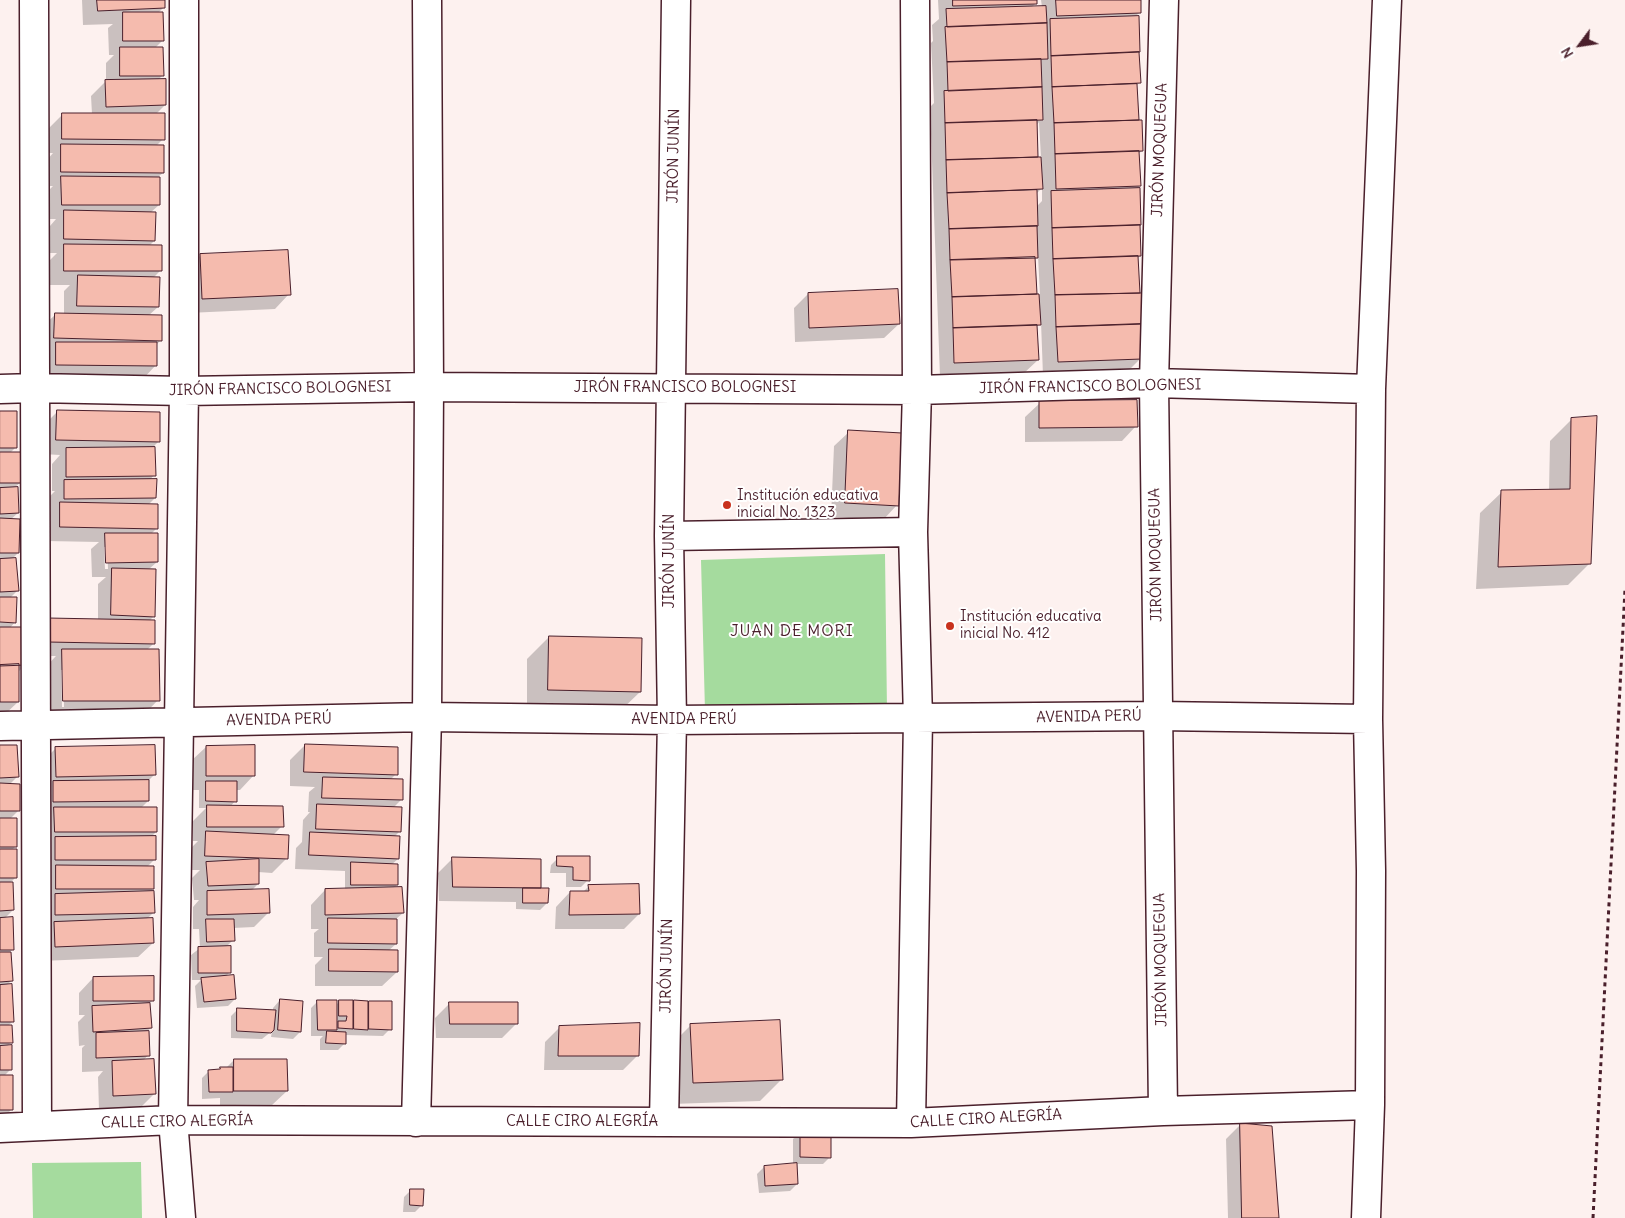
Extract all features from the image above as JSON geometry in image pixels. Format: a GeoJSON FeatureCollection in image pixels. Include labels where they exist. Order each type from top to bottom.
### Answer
{"type":"FeatureCollection","features":[{"type":"Feature","properties":{"kind":"street"},"geometry":{"type":"LineString","coordinates":[[34,0],[37,1126]]}},
{"type":"Feature","properties":{"kind":"street"},"geometry":{"type":"LineString","coordinates":[[181,1218],[173,1120],[184,391],[184,0]]}},
{"type":"Feature","properties":{"kind":"street"},"geometry":{"type":"LineString","coordinates":[[416,1122],[427,717],[429,387],[426,0]]}},
{"type":"Feature","properties":{"kind":"street","name":"JIRÓN JUNÍN"},"geometry":{"type":"LineString","coordinates":[[664,1122],[672,720],[669,536],[676,0]]}},
{"type":"Feature","properties":{"kind":"street"},"geometry":{"type":"LineString","coordinates":[[911,1123],[918,719],[913,532],[917,390],[915,0]]}},
{"type":"Feature","properties":{"kind":"street","name":"JIRÓN MOQUEGUA"},"geometry":{"type":"LineString","coordinates":[[1163,1111],[1154,384],[1164,0]]}},
{"type":"Feature","properties":{"kind":"street"},"geometry":{"type":"LineString","coordinates":[[1366,1218],[1370,1105],[1371,871],[1368,719],[1371,389],[1387,0]]}},
{"type":"Feature","properties":{"kind":"street","name":"JIRÓN FRANCISCO BOLOGNESI"},"geometry":{"type":"LineString","coordinates":[[0,389],[184,391],[429,387],[917,390],[1154,384],[1371,389]]}},
{"type":"Feature","properties":{"kind":"street"},"geometry":{"type":"LineString","coordinates":[[669,536],[913,532]]}},
{"type":"Feature","properties":{"kind":"street","name":"AVENIDA PERÚ"},"geometry":{"type":"LineString","coordinates":[[0,726],[427,717],[672,720],[1158,716],[1368,719]]}},
{"type":"Feature","properties":{"kind":"street","name":"CALLE CIRO ALEGRÍA"},"geometry":{"type":"LineString","coordinates":[[0,1128],[173,1120],[911,1123],[1163,1111],[1370,1105]]}},
{"type":"Feature","properties":{"kind":"path"},"geometry":{"type":"LineString","coordinates":[[1593,1218],[1625,589]]}},
{"type":"Feature","properties":{"kind":"green space"},"geometry":{"type":"Polygon","coordinates":[[[885,554],[887,711],[705,711],[701,560],[885,554]]]}},
{"type":"Feature","properties":{"kind":"green space"},"geometry":{"type":"Polygon","coordinates":[[[141,1162],[142,1218],[33,1218],[32,1163],[141,1162]]]}},
{"type":"Feature","properties":{"kind":"building"},"geometry":{"type":"Polygon","coordinates":[[[97,0],[165,0],[165,8],[98,11],[97,0]]]}},
{"type":"Feature","properties":{"kind":"building"},"geometry":{"type":"Polygon","coordinates":[[[953,0],[1037,0],[1037,4],[953,6],[953,0]]]}},
{"type":"Feature","properties":{"kind":"building"},"geometry":{"type":"Polygon","coordinates":[[[1056,0],[1141,0],[1141,13],[1057,16],[1056,0]]]}},
{"type":"Feature","properties":{"kind":"building"},"geometry":{"type":"Polygon","coordinates":[[[1046,6],[1047,23],[947,27],[946,9],[1046,6]]]}},
{"type":"Feature","properties":{"kind":"building"},"geometry":{"type":"Polygon","coordinates":[[[123,12],[163,12],[164,41],[123,41],[123,12]]]}},
{"type":"Feature","properties":{"kind":"building"},"geometry":{"type":"Polygon","coordinates":[[[1139,16],[1140,52],[1051,56],[1050,19],[1139,16]]]}},
{"type":"Feature","properties":{"kind":"building"},"geometry":{"type":"Polygon","coordinates":[[[1047,23],[1048,59],[947,62],[945,27],[1047,23]]]}},
{"type":"Feature","properties":{"kind":"building"},"geometry":{"type":"Polygon","coordinates":[[[120,47],[163,47],[164,76],[120,76],[120,47]]]}},
{"type":"Feature","properties":{"kind":"building"},"geometry":{"type":"Polygon","coordinates":[[[1139,52],[1141,83],[1052,87],[1051,56],[1139,52]]]}},
{"type":"Feature","properties":{"kind":"building"},"geometry":{"type":"Polygon","coordinates":[[[1041,59],[1042,87],[948,91],[947,62],[1041,59]]]}},
{"type":"Feature","properties":{"kind":"building"},"geometry":{"type":"Polygon","coordinates":[[[166,79],[166,105],[106,107],[105,80],[166,79]]]}},
{"type":"Feature","properties":{"kind":"building"},"geometry":{"type":"Polygon","coordinates":[[[1137,84],[1139,120],[1054,123],[1052,87],[1137,84]]]}},
{"type":"Feature","properties":{"kind":"building"},"geometry":{"type":"Polygon","coordinates":[[[1042,87],[1043,120],[945,123],[944,91],[1042,87]]]}},
{"type":"Feature","properties":{"kind":"building"},"geometry":{"type":"Polygon","coordinates":[[[62,113],[165,113],[165,140],[62,139],[62,113]]]}},
{"type":"Feature","properties":{"kind":"building"},"geometry":{"type":"Polygon","coordinates":[[[1037,120],[1038,157],[946,160],[945,123],[1037,120]]]}},
{"type":"Feature","properties":{"kind":"building"},"geometry":{"type":"Polygon","coordinates":[[[1142,120],[1143,151],[1055,154],[1054,123],[1142,120]]]}},
{"type":"Feature","properties":{"kind":"building"},"geometry":{"type":"Polygon","coordinates":[[[61,144],[164,145],[164,173],[61,172],[61,144]]]}},
{"type":"Feature","properties":{"kind":"building"},"geometry":{"type":"Polygon","coordinates":[[[1139,151],[1141,186],[1056,189],[1055,154],[1139,151]]]}},
{"type":"Feature","properties":{"kind":"building"},"geometry":{"type":"Polygon","coordinates":[[[1041,157],[1043,189],[947,193],[946,160],[1041,157]]]}},
{"type":"Feature","properties":{"kind":"building"},"geometry":{"type":"Polygon","coordinates":[[[61,176],[160,177],[160,205],[62,205],[61,176]]]}},
{"type":"Feature","properties":{"kind":"building"},"geometry":{"type":"Polygon","coordinates":[[[1140,188],[1141,225],[1052,228],[1051,191],[1140,188]]]}},
{"type":"Feature","properties":{"kind":"building"},"geometry":{"type":"Polygon","coordinates":[[[1037,190],[1038,226],[949,229],[947,193],[1037,190]]]}},
{"type":"Feature","properties":{"kind":"building"},"geometry":{"type":"Polygon","coordinates":[[[64,210],[156,212],[155,241],[64,239],[64,210]]]}},
{"type":"Feature","properties":{"kind":"building"},"geometry":{"type":"Polygon","coordinates":[[[1140,225],[1141,256],[1053,259],[1052,228],[1140,225]]]}},
{"type":"Feature","properties":{"kind":"building"},"geometry":{"type":"Polygon","coordinates":[[[1037,226],[1038,258],[950,260],[949,229],[1037,226]]]}},
{"type":"Feature","properties":{"kind":"building"},"geometry":{"type":"Polygon","coordinates":[[[64,244],[162,245],[162,271],[64,271],[64,244]]]}},
{"type":"Feature","properties":{"kind":"building"},"geometry":{"type":"Polygon","coordinates":[[[288,250],[291,295],[202,299],[200,254],[288,250]]]}},
{"type":"Feature","properties":{"kind":"building"},"geometry":{"type":"Polygon","coordinates":[[[1138,256],[1140,293],[1055,295],[1053,259],[1138,256]]]}},
{"type":"Feature","properties":{"kind":"building"},"geometry":{"type":"Polygon","coordinates":[[[1035,257],[1037,294],[952,297],[950,260],[1035,257]]]}},
{"type":"Feature","properties":{"kind":"building"},"geometry":{"type":"Polygon","coordinates":[[[78,275],[160,277],[159,307],[77,306],[78,275]]]}},
{"type":"Feature","properties":{"kind":"building"},"geometry":{"type":"Polygon","coordinates":[[[898,289],[900,324],[809,328],[808,293],[898,289]]]}},
{"type":"Feature","properties":{"kind":"building"},"geometry":{"type":"Polygon","coordinates":[[[1143,293],[1144,324],[1056,327],[1055,295],[1143,293]]]}},
{"type":"Feature","properties":{"kind":"building"},"geometry":{"type":"Polygon","coordinates":[[[1039,294],[1041,325],[953,328],[952,297],[1039,294]]]}},
{"type":"Feature","properties":{"kind":"building"},"geometry":{"type":"Polygon","coordinates":[[[55,313],[162,315],[162,341],[54,338],[55,313]]]}},
{"type":"Feature","properties":{"kind":"building"},"geometry":{"type":"Polygon","coordinates":[[[1141,324],[1142,359],[1058,362],[1056,327],[1141,324]]]}},
{"type":"Feature","properties":{"kind":"building"},"geometry":{"type":"Polygon","coordinates":[[[1037,325],[1039,360],[954,363],[953,328],[1037,325]]]}},
{"type":"Feature","properties":{"kind":"building"},"geometry":{"type":"Polygon","coordinates":[[[56,342],[157,342],[157,366],[56,365],[56,342]]]}},
{"type":"Feature","properties":{"kind":"building"},"geometry":{"type":"Polygon","coordinates":[[[1137,400],[1138,427],[1039,428],[1039,401],[1137,400]]]}},
{"type":"Feature","properties":{"kind":"building"},"geometry":{"type":"Polygon","coordinates":[[[57,410],[160,412],[160,442],[56,440],[57,410]]]}},
{"type":"Feature","properties":{"kind":"building"},"geometry":{"type":"Polygon","coordinates":[[[0,411],[17,411],[17,448],[0,448],[0,411]]]}},
{"type":"Feature","properties":{"kind":"building"},"geometry":{"type":"Polygon","coordinates":[[[1597,416],[1591,564],[1498,567],[1501,490],[1570,489],[1571,418],[1597,416]]]}},
{"type":"Feature","properties":{"kind":"building"},"geometry":{"type":"Polygon","coordinates":[[[848,430],[902,433],[899,506],[845,503],[848,430]]]}},
{"type":"Feature","properties":{"kind":"building"},"geometry":{"type":"Polygon","coordinates":[[[155,447],[156,476],[66,477],[66,448],[155,447]]]}},
{"type":"Feature","properties":{"kind":"building"},"geometry":{"type":"Polygon","coordinates":[[[0,452],[21,452],[22,483],[0,483],[0,452]]]}},
{"type":"Feature","properties":{"kind":"building"},"geometry":{"type":"Polygon","coordinates":[[[157,479],[156,498],[64,499],[64,480],[157,479]]]}},
{"type":"Feature","properties":{"kind":"building"},"geometry":{"type":"Polygon","coordinates":[[[18,487],[19,513],[0,514],[0,488],[18,487]]]}},
{"type":"Feature","properties":{"kind":"building"},"geometry":{"type":"Polygon","coordinates":[[[60,502],[158,504],[158,529],[60,527],[60,502]]]}},
{"type":"Feature","properties":{"kind":"building"},"geometry":{"type":"Polygon","coordinates":[[[0,518],[20,519],[19,553],[0,553],[0,518]]]}},
{"type":"Feature","properties":{"kind":"building"},"geometry":{"type":"Polygon","coordinates":[[[105,533],[158,533],[158,562],[106,563],[105,533]]]}},
{"type":"Feature","properties":{"kind":"building"},"geometry":{"type":"Polygon","coordinates":[[[16,558],[19,591],[0,592],[0,559],[16,558]]]}},
{"type":"Feature","properties":{"kind":"building"},"geometry":{"type":"Polygon","coordinates":[[[112,568],[156,569],[155,617],[111,615],[112,568]]]}},
{"type":"Feature","properties":{"kind":"building"},"geometry":{"type":"Polygon","coordinates":[[[0,597],[17,597],[16,623],[0,622],[0,597]]]}},
{"type":"Feature","properties":{"kind":"building"},"geometry":{"type":"Polygon","coordinates":[[[47,618],[155,620],[155,644],[47,642],[47,618]]]}},
{"type":"Feature","properties":{"kind":"building"},"geometry":{"type":"Polygon","coordinates":[[[0,627],[26,627],[27,665],[0,666],[0,627]]]}},
{"type":"Feature","properties":{"kind":"building"},"geometry":{"type":"Polygon","coordinates":[[[549,636],[642,638],[641,692],[548,690],[549,636]]]}},
{"type":"Feature","properties":{"kind":"building"},"geometry":{"type":"Polygon","coordinates":[[[62,649],[159,649],[160,701],[63,701],[62,649]]]}},
{"type":"Feature","properties":{"kind":"building"},"geometry":{"type":"Polygon","coordinates":[[[19,664],[19,702],[0,702],[0,665],[19,664]]]}},
{"type":"Feature","properties":{"kind":"building"},"geometry":{"type":"Polygon","coordinates":[[[305,744],[398,747],[398,775],[304,772],[305,744]]]}},
{"type":"Feature","properties":{"kind":"building"},"geometry":{"type":"Polygon","coordinates":[[[0,745],[17,745],[19,777],[0,778],[0,745]]]}},
{"type":"Feature","properties":{"kind":"building"},"geometry":{"type":"Polygon","coordinates":[[[155,745],[156,775],[56,777],[55,747],[155,745]]]}},
{"type":"Feature","properties":{"kind":"building"},"geometry":{"type":"Polygon","coordinates":[[[255,745],[255,776],[206,776],[206,746],[255,745]]]}},
{"type":"Feature","properties":{"kind":"building"},"geometry":{"type":"Polygon","coordinates":[[[323,777],[403,779],[403,800],[322,798],[323,777]]]}},
{"type":"Feature","properties":{"kind":"building"},"geometry":{"type":"Polygon","coordinates":[[[149,780],[149,801],[53,802],[53,781],[149,780]]]}},
{"type":"Feature","properties":{"kind":"building"},"geometry":{"type":"Polygon","coordinates":[[[206,781],[237,781],[237,802],[206,801],[206,781]]]}},
{"type":"Feature","properties":{"kind":"building"},"geometry":{"type":"Polygon","coordinates":[[[0,783],[20,784],[20,811],[0,811],[0,783]]]}},
{"type":"Feature","properties":{"kind":"building"},"geometry":{"type":"Polygon","coordinates":[[[317,804],[402,807],[401,832],[316,829],[317,804]]]}},
{"type":"Feature","properties":{"kind":"building"},"geometry":{"type":"Polygon","coordinates":[[[207,805],[283,806],[284,827],[207,827],[207,805]]]}},
{"type":"Feature","properties":{"kind":"building"},"geometry":{"type":"Polygon","coordinates":[[[54,807],[157,807],[157,832],[55,832],[54,807]]]}},
{"type":"Feature","properties":{"kind":"building"},"geometry":{"type":"Polygon","coordinates":[[[0,818],[17,818],[17,847],[0,847],[0,818]]]}},
{"type":"Feature","properties":{"kind":"building"},"geometry":{"type":"Polygon","coordinates":[[[206,831],[289,835],[288,859],[205,856],[206,831]]]}},
{"type":"Feature","properties":{"kind":"building"},"geometry":{"type":"Polygon","coordinates":[[[310,832],[400,836],[399,859],[309,855],[310,832]]]}},
{"type":"Feature","properties":{"kind":"building"},"geometry":{"type":"Polygon","coordinates":[[[156,836],[156,860],[55,860],[55,837],[156,836]]]}},
{"type":"Feature","properties":{"kind":"building"},"geometry":{"type":"Polygon","coordinates":[[[0,849],[17,849],[17,878],[0,878],[0,849]]]}},
{"type":"Feature","properties":{"kind":"building"},"geometry":{"type":"Polygon","coordinates":[[[557,856],[590,856],[590,881],[573,880],[573,867],[557,866],[557,856]]]}},
{"type":"Feature","properties":{"kind":"building"},"geometry":{"type":"Polygon","coordinates":[[[452,857],[541,859],[541,888],[453,887],[452,857]]]}},
{"type":"Feature","properties":{"kind":"building"},"geometry":{"type":"Polygon","coordinates":[[[259,859],[259,884],[208,886],[206,862],[259,859]]]}},
{"type":"Feature","properties":{"kind":"building"},"geometry":{"type":"Polygon","coordinates":[[[351,862],[398,864],[398,885],[351,885],[351,862]]]}},
{"type":"Feature","properties":{"kind":"building"},"geometry":{"type":"Polygon","coordinates":[[[56,865],[154,866],[154,889],[56,889],[56,865]]]}},
{"type":"Feature","properties":{"kind":"building"},"geometry":{"type":"Polygon","coordinates":[[[0,882],[13,882],[14,910],[0,911],[0,882]]]}},
{"type":"Feature","properties":{"kind":"building"},"geometry":{"type":"Polygon","coordinates":[[[639,884],[640,914],[569,915],[570,891],[589,891],[588,885],[639,884]]]}},
{"type":"Feature","properties":{"kind":"building"},"geometry":{"type":"Polygon","coordinates":[[[402,887],[404,913],[325,915],[325,889],[402,887]]]}},
{"type":"Feature","properties":{"kind":"building"},"geometry":{"type":"Polygon","coordinates":[[[523,888],[549,888],[548,903],[523,903],[523,888]]]}},
{"type":"Feature","properties":{"kind":"building"},"geometry":{"type":"Polygon","coordinates":[[[269,889],[270,913],[207,915],[207,891],[269,889]]]}},
{"type":"Feature","properties":{"kind":"building"},"geometry":{"type":"Polygon","coordinates":[[[154,891],[155,913],[55,915],[55,894],[154,891]]]}},
{"type":"Feature","properties":{"kind":"building"},"geometry":{"type":"Polygon","coordinates":[[[13,917],[14,950],[0,950],[0,918],[13,917]]]}},
{"type":"Feature","properties":{"kind":"building"},"geometry":{"type":"Polygon","coordinates":[[[153,918],[154,943],[55,947],[54,922],[153,918]]]}},
{"type":"Feature","properties":{"kind":"building"},"geometry":{"type":"Polygon","coordinates":[[[328,918],[397,919],[397,944],[328,943],[328,918]]]}},
{"type":"Feature","properties":{"kind":"building"},"geometry":{"type":"Polygon","coordinates":[[[206,919],[234,919],[235,941],[207,942],[206,919]]]}},
{"type":"Feature","properties":{"kind":"building"},"geometry":{"type":"Polygon","coordinates":[[[231,946],[231,973],[198,973],[198,947],[231,946]]]}},
{"type":"Feature","properties":{"kind":"building"},"geometry":{"type":"Polygon","coordinates":[[[329,949],[398,950],[398,972],[329,971],[329,949]]]}},
{"type":"Feature","properties":{"kind":"building"},"geometry":{"type":"Polygon","coordinates":[[[0,952],[11,952],[13,981],[0,982],[0,952]]]}},
{"type":"Feature","properties":{"kind":"building"},"geometry":{"type":"Polygon","coordinates":[[[234,975],[236,999],[204,1002],[201,978],[234,975]]]}},
{"type":"Feature","properties":{"kind":"building"},"geometry":{"type":"Polygon","coordinates":[[[154,976],[154,1001],[93,1001],[93,977],[154,976]]]}},
{"type":"Feature","properties":{"kind":"building"},"geometry":{"type":"Polygon","coordinates":[[[12,984],[14,1022],[0,1022],[0,985],[12,984]]]}},
{"type":"Feature","properties":{"kind":"building"},"geometry":{"type":"Polygon","coordinates":[[[280,999],[303,1001],[301,1032],[278,1030],[280,999]]]}},
{"type":"Feature","properties":{"kind":"building"},"geometry":{"type":"Polygon","coordinates":[[[317,1000],[337,1000],[337,1030],[318,1030],[317,1000]]]}},
{"type":"Feature","properties":{"kind":"building"},"geometry":{"type":"Polygon","coordinates":[[[339,1000],[353,1000],[353,1029],[338,1028],[338,1021],[346,1021],[347,1016],[339,1016],[339,1000]]]}},
{"type":"Feature","properties":{"kind":"building"},"geometry":{"type":"Polygon","coordinates":[[[354,1000],[368,1001],[368,1030],[354,1029],[354,1000]]]}},
{"type":"Feature","properties":{"kind":"building"},"geometry":{"type":"Polygon","coordinates":[[[369,1001],[392,1001],[392,1030],[369,1029],[369,1001]]]}},
{"type":"Feature","properties":{"kind":"building"},"geometry":{"type":"Polygon","coordinates":[[[449,1002],[518,1002],[518,1024],[450,1024],[449,1002]]]}},
{"type":"Feature","properties":{"kind":"building"},"geometry":{"type":"Polygon","coordinates":[[[150,1003],[152,1028],[93,1032],[92,1006],[150,1003]]]}},
{"type":"Feature","properties":{"kind":"building"},"geometry":{"type":"Polygon","coordinates":[[[237,1008],[276,1010],[274,1030],[271,1033],[237,1031],[237,1008]]]}},
{"type":"Feature","properties":{"kind":"building"},"geometry":{"type":"Polygon","coordinates":[[[780,1020],[783,1080],[693,1083],[690,1024],[780,1020]]]}},
{"type":"Feature","properties":{"kind":"building"},"geometry":{"type":"Polygon","coordinates":[[[640,1023],[639,1056],[558,1056],[559,1026],[640,1023]]]}},
{"type":"Feature","properties":{"kind":"building"},"geometry":{"type":"Polygon","coordinates":[[[0,1025],[12,1025],[13,1043],[0,1043],[0,1025]]]}},
{"type":"Feature","properties":{"kind":"building"},"geometry":{"type":"Polygon","coordinates":[[[149,1031],[150,1056],[96,1058],[96,1033],[149,1031]]]}},
{"type":"Feature","properties":{"kind":"building"},"geometry":{"type":"Polygon","coordinates":[[[327,1031],[346,1032],[346,1044],[326,1043],[327,1031]]]}},
{"type":"Feature","properties":{"kind":"building"},"geometry":{"type":"Polygon","coordinates":[[[12,1045],[12,1070],[0,1070],[0,1046],[12,1045]]]}},
{"type":"Feature","properties":{"kind":"building"},"geometry":{"type":"Polygon","coordinates":[[[154,1059],[156,1094],[113,1096],[112,1061],[154,1059]]]}},
{"type":"Feature","properties":{"kind":"building"},"geometry":{"type":"Polygon","coordinates":[[[234,1059],[287,1059],[288,1091],[234,1091],[234,1059]]]}},
{"type":"Feature","properties":{"kind":"building"},"geometry":{"type":"Polygon","coordinates":[[[220,1067],[233,1067],[233,1092],[209,1092],[208,1070],[220,1069],[220,1067]]]}},
{"type":"Feature","properties":{"kind":"building"},"geometry":{"type":"Polygon","coordinates":[[[0,1075],[13,1075],[13,1110],[0,1110],[0,1075]]]}},
{"type":"Feature","properties":{"kind":"building"},"geometry":{"type":"Polygon","coordinates":[[[1240,1123],[1272,1126],[1279,1218],[1242,1218],[1240,1123]]]}},
{"type":"Feature","properties":{"kind":"building"},"geometry":{"type":"Polygon","coordinates":[[[831,1130],[831,1158],[800,1157],[800,1131],[831,1130]]]}},
{"type":"Feature","properties":{"kind":"building"},"geometry":{"type":"Polygon","coordinates":[[[797,1163],[798,1184],[765,1186],[764,1166],[797,1163]]]}},
{"type":"Feature","properties":{"kind":"building"},"geometry":{"type":"Polygon","coordinates":[[[410,1189],[424,1189],[423,1206],[410,1205],[410,1189]]]}},
{"type":"Feature","properties":{"kind":"place","name":"Institución educativa inicial No. 1323"},"geometry":{"type":"Point","coordinates":[727,505]}},
{"type":"Feature","properties":{"kind":"place","name":"Institución educativa inicial No. 412"},"geometry":{"type":"Point","coordinates":[950,626]}},
{"type":"Feature","properties":{"kind":"district","name":"JUAN DE MORI"},"geometry":{"type":"Point","coordinates":[792,631]}}]}
